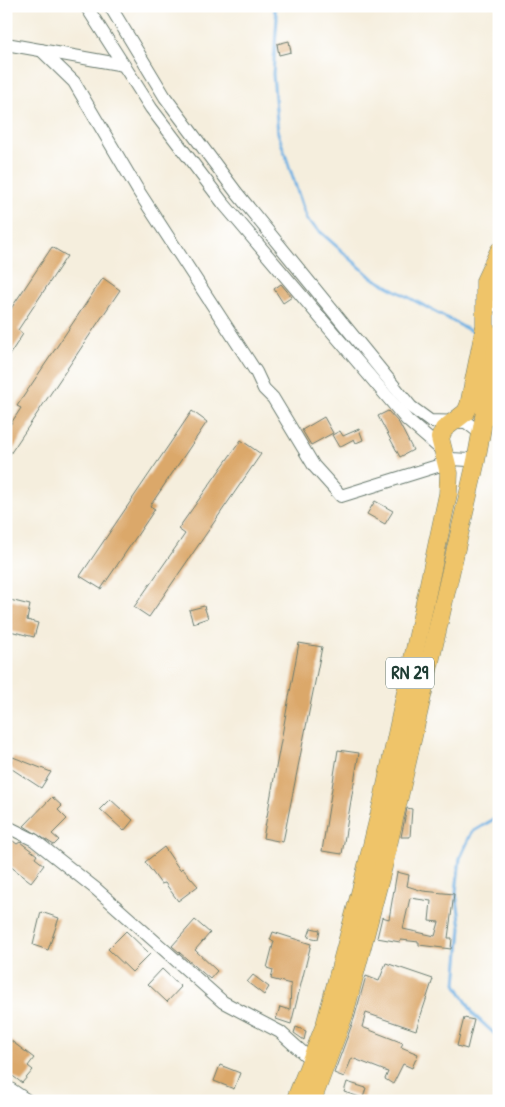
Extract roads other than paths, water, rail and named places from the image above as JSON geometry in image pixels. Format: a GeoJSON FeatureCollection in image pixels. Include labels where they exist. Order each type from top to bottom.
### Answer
{"type":"FeatureCollection","features":[{"type":"Feature","properties":{"kind":"highway","name":"RN 29"},"geometry":{"type":"LineString","coordinates":[[295,1101],[325,1026],[382,804],[448,494],[445,457],[440,438],[444,429],[466,412],[469,405],[492,304],[485,281],[495,267],[499,251]]}},
{"type":"Feature","properties":{"kind":"highway","name":"RN 29"},"geometry":{"type":"LineString","coordinates":[[312,1101],[344,1015],[383,867],[477,454],[493,356],[499,334]]}},
{"type":"Feature","properties":{"kind":"street"},"geometry":{"type":"LineString","coordinates":[[86,6],[151,108],[223,203],[407,420],[445,457],[468,460],[477,454]]}},
{"type":"Feature","properties":{"kind":"street"},"geometry":{"type":"LineString","coordinates":[[110,6],[166,97],[236,192],[411,407],[430,421],[442,423],[453,421],[471,425],[480,433]]}},
{"type":"Feature","properties":{"kind":"street"},"geometry":{"type":"LineString","coordinates":[[6,44],[124,65]]}},
{"type":"Feature","properties":{"kind":"street"},"geometry":{"type":"LineString","coordinates":[[41,50],[74,82],[139,192],[256,372],[264,389],[273,398],[314,466],[341,496],[445,457]]}},
{"type":"Feature","properties":{"kind":"street"},"geometry":{"type":"LineString","coordinates":[[115,52],[140,52]]}},
{"type":"Feature","properties":{"kind":"street"},"geometry":{"type":"LineString","coordinates":[[6,826],[34,840],[96,889],[224,1002],[280,1032],[311,1060]]}},
{"type":"Feature","properties":{"kind":"street"},"geometry":{"type":"LineString","coordinates":[[6,1086],[28,1101]]}},
{"type":"Feature","properties":{"kind":"waterway"},"geometry":{"type":"LineString","coordinates":[[273,6],[277,18],[273,74],[278,133],[307,220],[371,277],[478,335]]}},
{"type":"Feature","properties":{"kind":"waterway"},"geometry":{"type":"LineString","coordinates":[[499,816],[472,832],[460,858],[456,892],[461,928],[456,984],[474,1015],[499,1038]]}}]}
